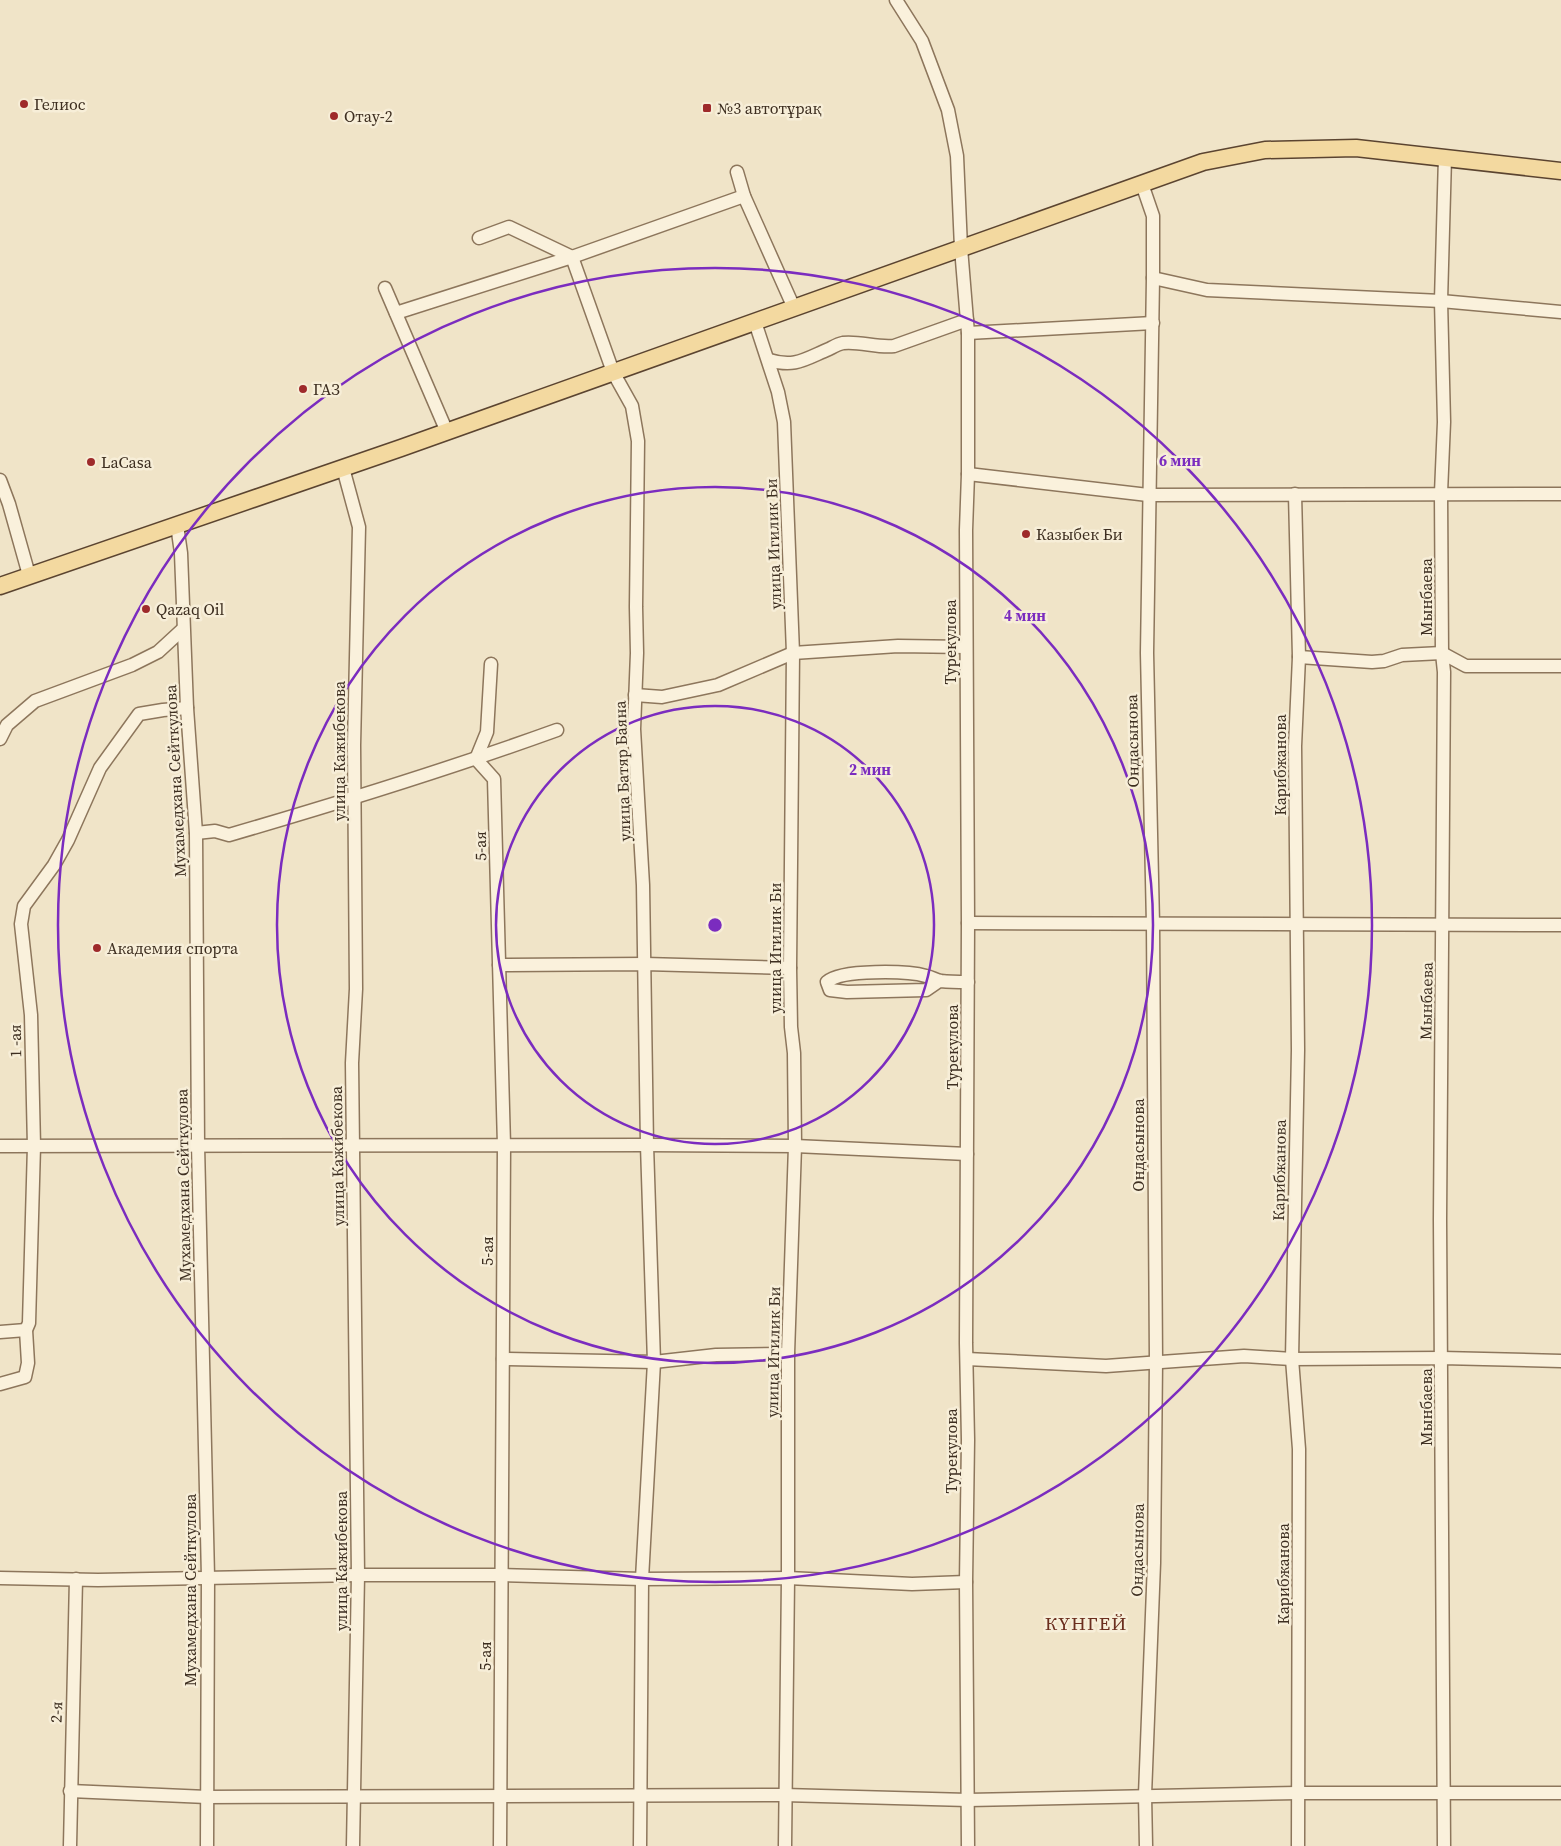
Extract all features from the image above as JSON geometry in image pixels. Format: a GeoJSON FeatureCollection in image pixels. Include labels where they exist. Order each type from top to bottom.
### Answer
{"type":"FeatureCollection","features":[{"type":"Feature","properties":{"kind":"main road"},"geometry":{"type":"LineString","coordinates":[[0,586],[447,432],[1204,162],[1265,150],[1356,148],[1561,170]]}},
{"type":"Feature","properties":{"kind":"street","name":"Турекулова"},"geometry":{"type":"LineString","coordinates":[[896,0],[922,42],[948,110],[957,156],[961,248],[968,333],[966,530],[968,923],[968,1440],[966,1582],[968,1846]]}},
{"type":"Feature","properties":{"kind":"street","name":"Мынбаева"},"geometry":{"type":"LineString","coordinates":[[1444,1846],[1440,1220],[1444,672],[1442,653],[1441,493],[1444,422],[1441,301],[1445,157]]}},
{"type":"Feature","properties":{"kind":"street"},"geometry":{"type":"LineString","coordinates":[[737,172],[744,196],[794,308]]}},
{"type":"Feature","properties":{"kind":"street","name":"Ондасынова"},"geometry":{"type":"LineString","coordinates":[[1142,184],[1153,216],[1147,653],[1153,924],[1156,1362],[1154,1563],[1145,1795],[1146,1846]]}},
{"type":"Feature","properties":{"kind":"street"},"geometry":{"type":"LineString","coordinates":[[396,313],[572,257],[744,196]]}},
{"type":"Feature","properties":{"kind":"street"},"geometry":{"type":"LineString","coordinates":[[479,238],[509,227],[572,257]]}},
{"type":"Feature","properties":{"kind":"street","name":"улица Батяр Баяна"},"geometry":{"type":"LineString","coordinates":[[572,257],[613,372],[632,406],[638,441],[636,606],[638,653],[634,729],[643,885],[647,1144],[654,1362],[642,1579],[640,1846]]}},
{"type":"Feature","properties":{"kind":"street"},"geometry":{"type":"LineString","coordinates":[[1153,278],[1207,290],[1441,301],[1561,312]]}},
{"type":"Feature","properties":{"kind":"street"},"geometry":{"type":"LineString","coordinates":[[385,288],[447,432]]}},
{"type":"Feature","properties":{"kind":"street"},"geometry":{"type":"LineString","coordinates":[[769,360],[780,364],[795,364],[842,343],[884,347],[894,346],[967,320]]}},
{"type":"Feature","properties":{"kind":"street","name":"улица Игилик Би"},"geometry":{"type":"LineString","coordinates":[[755,322],[769,360],[784,422],[793,653],[790,968],[791,1027],[794,1052],[795,1146],[788,1354],[785,1846]]}},
{"type":"Feature","properties":{"kind":"street"},"geometry":{"type":"LineString","coordinates":[[968,333],[1153,324]]}},
{"type":"Feature","properties":{"kind":"street","name":"улица Кажибекова"},"geometry":{"type":"LineString","coordinates":[[343,468],[359,527],[354,745],[356,989],[352,1063],[358,1575],[353,1846]]}},
{"type":"Feature","properties":{"kind":"street"},"geometry":{"type":"LineString","coordinates":[[968,474],[1148,495],[1561,494]]}},
{"type":"Feature","properties":{"kind":"street"},"geometry":{"type":"LineString","coordinates":[[0,480],[9,504],[29,576]]}},
{"type":"Feature","properties":{"kind":"street","name":"Карибжанова"},"geometry":{"type":"LineString","coordinates":[[1295,494],[1299,657],[1295,746],[1298,1050],[1292,1359],[1299,1449],[1298,1846]]}},
{"type":"Feature","properties":{"kind":"street","name":"Мухамедхана Сейткулова"},"geometry":{"type":"LineString","coordinates":[[177,525],[181,552],[187,708],[196,833],[198,1145],[208,1577],[206,1846]]}},
{"type":"Feature","properties":{"kind":"street"},"geometry":{"type":"LineString","coordinates":[[0,739],[7,725],[35,701],[132,665],[158,652],[183,629]]}},
{"type":"Feature","properties":{"kind":"street"},"geometry":{"type":"LineString","coordinates":[[635,694],[662,697],[718,685],[793,653],[898,646],[966,647]]}},
{"type":"Feature","properties":{"kind":"street"},"geometry":{"type":"LineString","coordinates":[[1299,657],[1372,662],[1384,661],[1402,655],[1442,653],[1466,666],[1561,666]]}},
{"type":"Feature","properties":{"kind":"street"},"geometry":{"type":"LineString","coordinates":[[476,759],[487,732],[491,664]]}},
{"type":"Feature","properties":{"kind":"street","name":"1 -ая"},"geometry":{"type":"LineString","coordinates":[[0,1384],[25,1377],[28,1363],[26,1330],[29,1323],[34,1146],[31,1015],[21,924],[24,906],[59,856],[100,768],[139,714],[187,708]]}},
{"type":"Feature","properties":{"kind":"street"},"geometry":{"type":"LineString","coordinates":[[196,833],[215,831],[229,835],[355,799],[557,730]]}},
{"type":"Feature","properties":{"kind":"street","name":"5-ая"},"geometry":{"type":"LineString","coordinates":[[476,759],[494,779],[504,1144],[500,1846]]}},
{"type":"Feature","properties":{"kind":"street"},"geometry":{"type":"LineString","coordinates":[[968,923],[1561,925]]}},
{"type":"Feature","properties":{"kind":"street"},"geometry":{"type":"LineString","coordinates":[[499,965],[644,964],[790,968]]}},
{"type":"Feature","properties":{"kind":"street"},"geometry":{"type":"LineString","coordinates":[[939,981],[926,990],[847,992],[830,990],[828,982],[842,974],[870,972],[925,975],[939,981],[968,982]]}},
{"type":"Feature","properties":{"kind":"street"},"geometry":{"type":"LineString","coordinates":[[0,1146],[647,1144],[795,1146],[967,1154]]}},
{"type":"Feature","properties":{"kind":"street"},"geometry":{"type":"LineString","coordinates":[[0,1332],[26,1330]]}},
{"type":"Feature","properties":{"kind":"street"},"geometry":{"type":"LineString","coordinates":[[503,1359],[654,1362],[716,1355],[788,1354]]}},
{"type":"Feature","properties":{"kind":"street"},"geometry":{"type":"LineString","coordinates":[[967,1359],[1106,1366],[1244,1356],[1292,1359],[1442,1358],[1561,1361]]}},
{"type":"Feature","properties":{"kind":"street"},"geometry":{"type":"LineString","coordinates":[[0,1578],[501,1575],[642,1579],[788,1578],[912,1584],[966,1582]]}},
{"type":"Feature","properties":{"kind":"street","name":"2-я"},"geometry":{"type":"LineString","coordinates":[[70,1846],[76,1579]]}},
{"type":"Feature","properties":{"kind":"street"},"geometry":{"type":"LineString","coordinates":[[70,1791],[206,1797],[784,1795],[968,1800],[1297,1793],[1561,1793]]}},
{"type":"Feature","properties":{"kind":"place","name":"Гелиос"},"geometry":{"type":"Point","coordinates":[24,104]}},
{"type":"Feature","properties":{"kind":"place","name":"№3 автотұрақ"},"geometry":{"type":"Point","coordinates":[707,108]}},
{"type":"Feature","properties":{"kind":"place","name":"Отау-2"},"geometry":{"type":"Point","coordinates":[334,116]}},
{"type":"Feature","properties":{"kind":"place","name":"ГАЗ"},"geometry":{"type":"Point","coordinates":[303,389]}},
{"type":"Feature","properties":{"kind":"place","name":"LaCasa"},"geometry":{"type":"Point","coordinates":[91,462]}},
{"type":"Feature","properties":{"kind":"place","name":"Казыбек Би"},"geometry":{"type":"Point","coordinates":[1026,534]}},
{"type":"Feature","properties":{"kind":"place","name":"Qazaq Oil"},"geometry":{"type":"Point","coordinates":[146,609]}},
{"type":"Feature","properties":{"kind":"place","name":"Академия спорта"},"geometry":{"type":"Point","coordinates":[97,948]}},
{"type":"Feature","properties":{"kind":"district","name":"КҮНГЕЙ"},"geometry":{"type":"Point","coordinates":[1086,1623]}}]}
